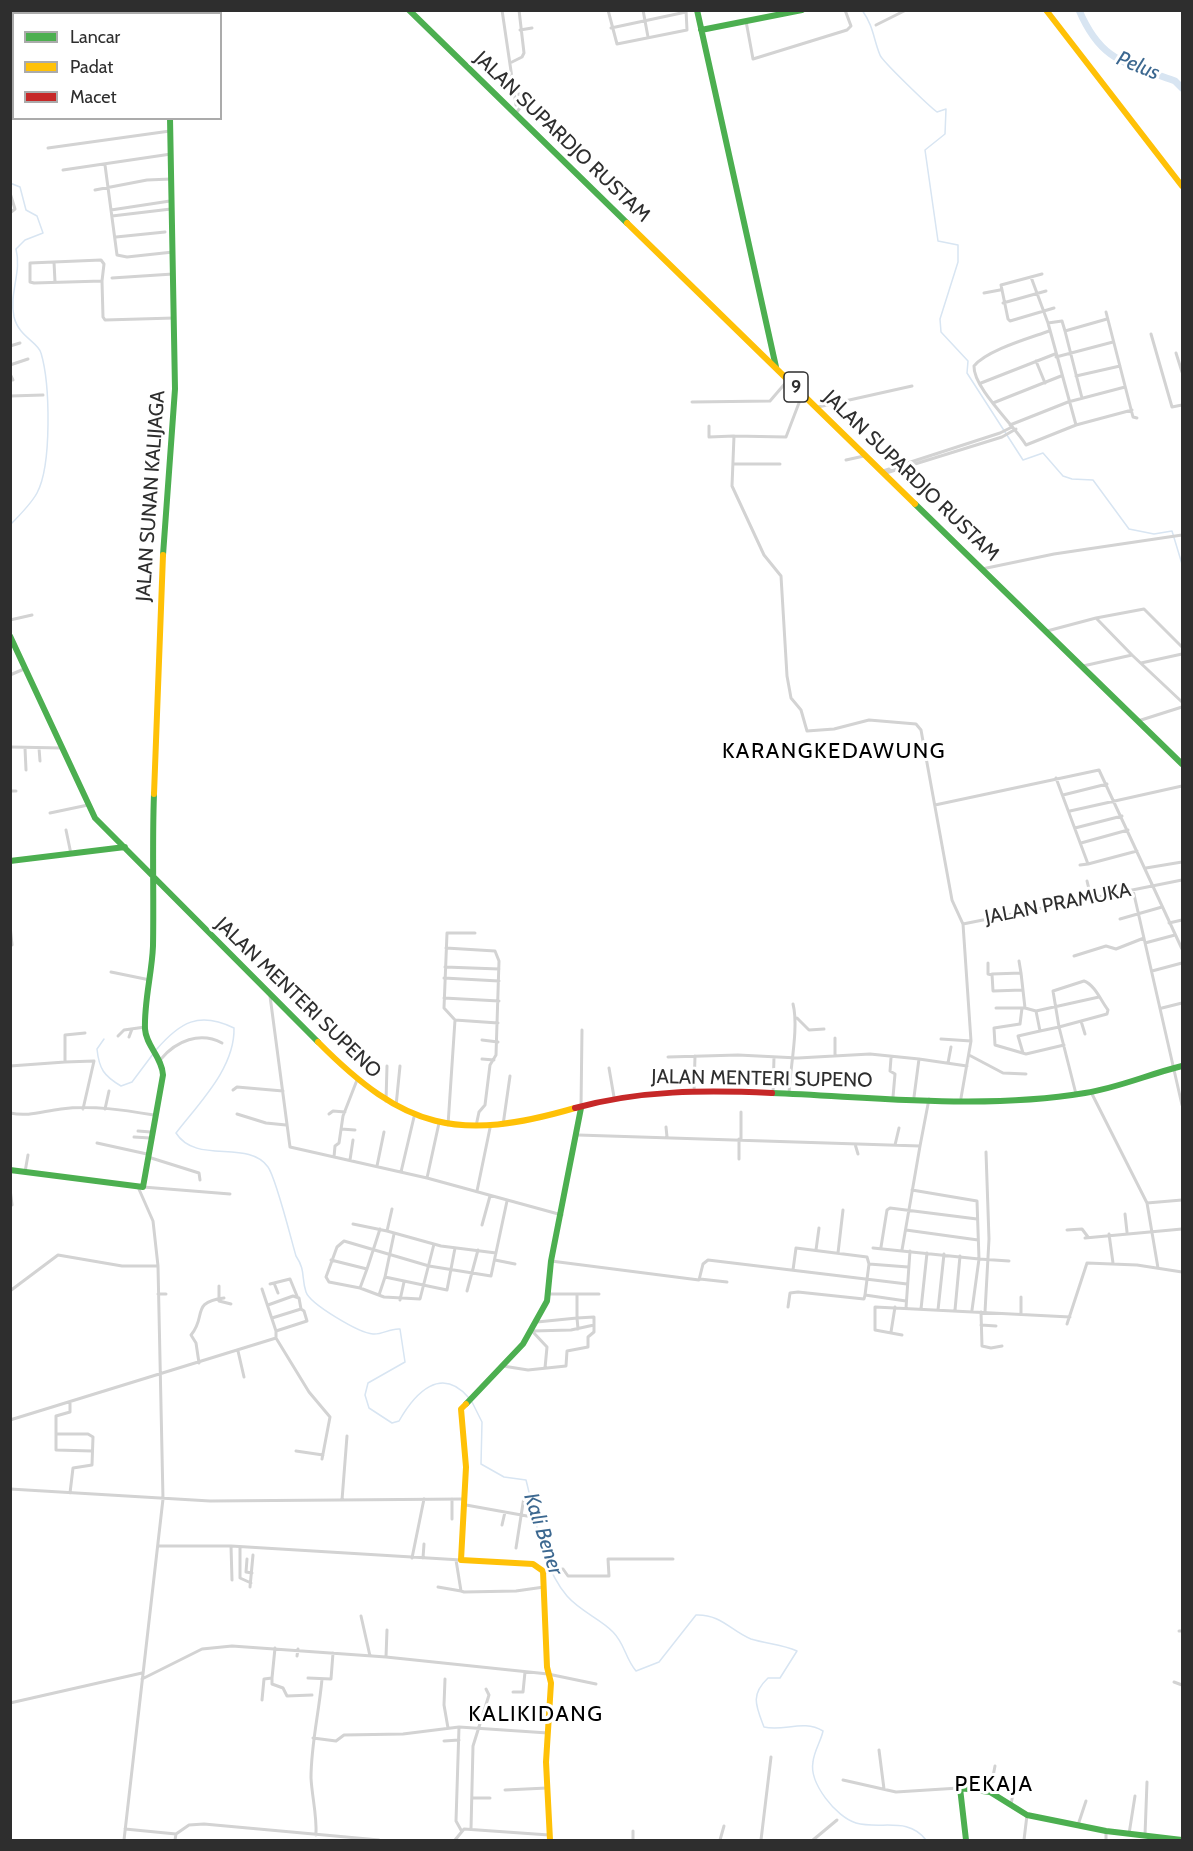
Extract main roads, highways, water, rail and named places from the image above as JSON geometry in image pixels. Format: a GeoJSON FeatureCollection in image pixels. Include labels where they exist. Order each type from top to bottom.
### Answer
{"type":"FeatureCollection","features":[{"type":"Feature","properties":{"kind":"main road","name":"JALAN SUPARDJO RUSTAM"},"geometry":{"type":"LineString","coordinates":[[409,10],[522,122],[584,177],[650,246],[818,407],[1182,764]]}},
{"type":"Feature","properties":{"kind":"main road"},"geometry":{"type":"LineString","coordinates":[[697,10],[776,367]]}},
{"type":"Feature","properties":{"kind":"main road"},"geometry":{"type":"LineString","coordinates":[[701,30],[802,10]]}},
{"type":"Feature","properties":{"kind":"main road"},"geometry":{"type":"LineString","coordinates":[[1046,10],[1182,186]]}},
{"type":"Feature","properties":{"kind":"main road","name":"JALAN SUNAN KALIJAGA"},"geometry":{"type":"LineString","coordinates":[[10,1170],[140,1187],[164,1071],[160,1059],[150,1046],[145,1027],[153,947],[151,875],[162,570],[175,389],[170,120]]}},
{"type":"Feature","properties":{"kind":"main road","name":"JALAN MENTERI SUPENO"},"geometry":{"type":"LineString","coordinates":[[10,636],[14,650],[26,669],[95,818],[357,1080],[386,1103],[414,1117],[448,1125],[476,1128],[502,1127],[614,1099],[660,1092],[772,1093],[929,1099],[1076,1095],[1179,1067]]}},
{"type":"Feature","properties":{"kind":"main road"},"geometry":{"type":"LineString","coordinates":[[10,861],[125,847]]}},
{"type":"Feature","properties":{"kind":"main road"},"geometry":{"type":"LineString","coordinates":[[550,1838],[547,1788],[552,1683],[548,1674],[546,1572],[533,1564],[459,1560],[466,1502],[466,1446],[460,1410],[473,1393],[503,1366],[537,1322],[548,1294],[550,1261],[562,1215],[581,1108]]}},
{"type":"Feature","properties":{"kind":"main road"},"geometry":{"type":"LineString","coordinates":[[966,1840],[960,1788],[990,1792],[1027,1815],[1106,1831],[1182,1840]]}},
{"type":"Feature","properties":{"kind":"waterway"},"geometry":{"type":"LineString","coordinates":[[862,10],[883,59],[937,112],[946,109],[945,134],[925,150],[938,241],[958,245],[958,262],[940,319],[941,332],[968,361],[967,373],[1023,460],[1043,453],[1063,476],[1093,480],[1129,529],[1154,534],[1172,531],[1182,564]]}},
{"type":"Feature","properties":{"kind":"waterway","name":"Pelus"},"geometry":{"type":"LineString","coordinates":[[1079,10],[1087,27],[1106,51],[1129,64],[1175,81],[1182,88]]}},
{"type":"Feature","properties":{"kind":"waterway"},"geometry":{"type":"LineString","coordinates":[[10,183],[20,187],[26,210],[37,216],[43,233],[25,240],[16,249],[18,266],[13,308],[16,324],[41,353],[48,403],[47,444],[42,480],[32,501],[10,525]]}},
{"type":"Feature","properties":{"kind":"waterway","name":"Kali Bener"},"geometry":{"type":"LineString","coordinates":[[156,1050],[173,1032],[191,1022],[210,1020],[234,1028],[233,1043],[222,1071],[205,1097],[176,1133],[196,1148],[248,1154],[259,1159],[268,1167],[309,1297],[357,1329],[373,1334],[400,1329],[405,1362],[368,1383],[365,1395],[369,1408],[392,1423],[399,1421],[421,1393],[439,1383],[459,1388],[469,1398]]}},
{"type":"Feature","properties":{"kind":"waterway","name":"Kali Bener"},"geometry":{"type":"LineString","coordinates":[[104,1039],[97,1049],[99,1062],[106,1075],[121,1086],[132,1082],[153,1054]]}},
{"type":"Feature","properties":{"kind":"waterway","name":"Kali Bener"},"geometry":{"type":"LineString","coordinates":[[472,1402],[482,1422],[481,1464],[504,1477],[526,1480],[540,1541],[558,1584],[573,1602],[613,1632],[636,1671],[659,1662],[696,1615],[705,1615],[719,1620],[751,1639],[797,1651],[780,1678],[768,1678],[759,1690],[756,1701],[764,1727],[808,1726],[823,1731],[814,1758],[813,1770],[815,1780],[833,1807],[848,1820],[856,1823],[903,1826],[911,1828],[926,1840]]}},
{"type":"Feature","properties":{"kind":"district","name":"KARANGKEDAWUNG"},"geometry":{"type":"Point","coordinates":[834,752]}},
{"type":"Feature","properties":{"kind":"district","name":"KALIKIDANG"},"geometry":{"type":"Point","coordinates":[536,1715]}},
{"type":"Feature","properties":{"kind":"district","name":"PEKAJA"},"geometry":{"type":"Point","coordinates":[994,1785]}}]}
